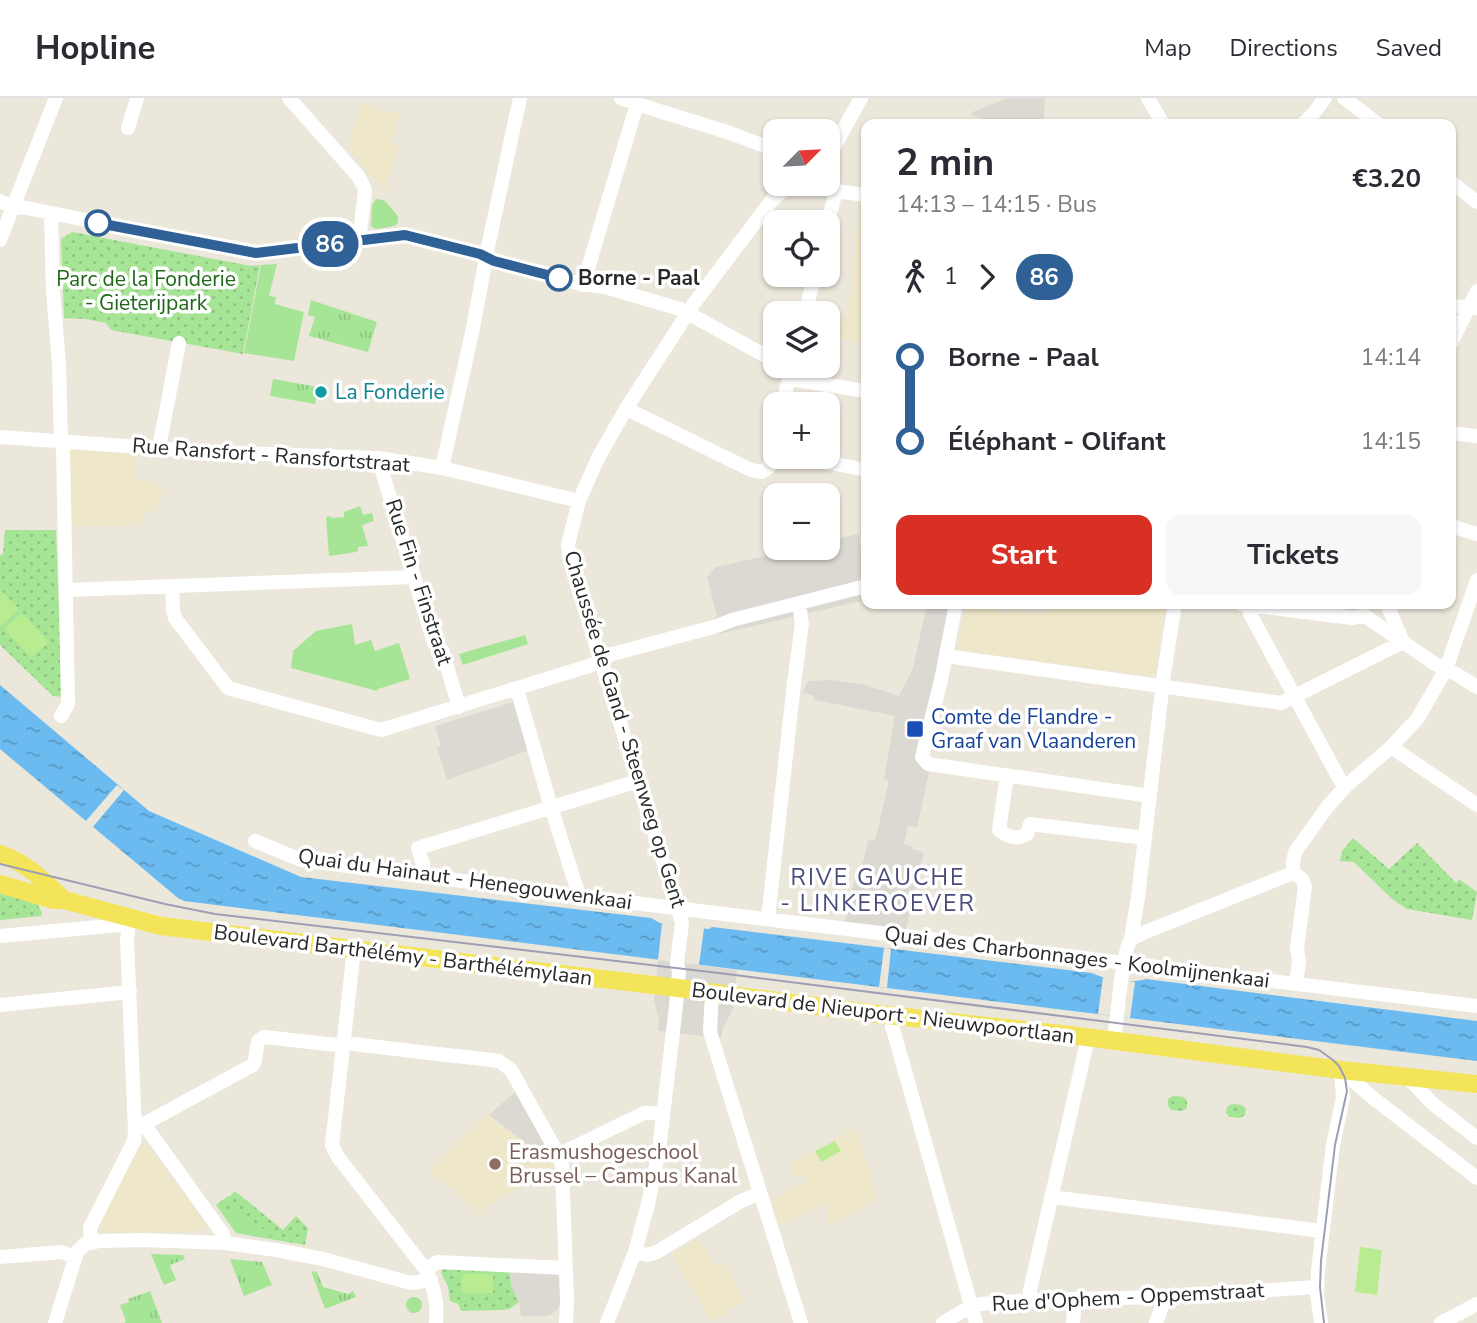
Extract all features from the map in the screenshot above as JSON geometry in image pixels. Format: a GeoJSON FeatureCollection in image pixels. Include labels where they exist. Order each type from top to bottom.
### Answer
{"type":"FeatureCollection","features":[{"type":"Feature","properties":{"kind":"main road"},"geometry":{"type":"LineString","coordinates":[[0,854],[25,866],[64,900]]}},
{"type":"Feature","properties":{"kind":"main road"},"geometry":{"type":"LineString","coordinates":[[0,884],[130,920]]}},
{"type":"Feature","properties":{"kind":"main road","name":"Boulevard Barthélémy - Barthélémylaan"},"geometry":{"type":"LineString","coordinates":[[130,920],[354,949],[678,974]]}},
{"type":"Feature","properties":{"kind":"main road","name":"Boulevard de Nieuport - Nieuwpoortlaan"},"geometry":{"type":"LineString","coordinates":[[678,974],[712,993],[1341,1070],[1477,1084]]}},
{"type":"Feature","properties":{"kind":"street"},"geometry":{"type":"LineString","coordinates":[[0,240],[7,204],[56,98]]}},
{"type":"Feature","properties":{"kind":"street"},"geometry":{"type":"LineString","coordinates":[[128,128],[137,98]]}},
{"type":"Feature","properties":{"kind":"street"},"geometry":{"type":"LineString","coordinates":[[289,98],[365,187],[359,240]]}},
{"type":"Feature","properties":{"kind":"street"},"geometry":{"type":"LineString","coordinates":[[442,468],[520,98]]}},
{"type":"Feature","properties":{"kind":"street"},"geometry":{"type":"LineString","coordinates":[[621,98],[763,146]]}},
{"type":"Feature","properties":{"kind":"street"},"geometry":{"type":"LineString","coordinates":[[840,136],[861,98]]}},
{"type":"Feature","properties":{"kind":"street"},"geometry":{"type":"LineString","coordinates":[[1148,98],[1160,119]]}},
{"type":"Feature","properties":{"kind":"street"},"geometry":{"type":"LineString","coordinates":[[1307,119],[1325,98]]}},
{"type":"Feature","properties":{"kind":"street"},"geometry":{"type":"LineString","coordinates":[[1344,98],[1371,119]]}},
{"type":"Feature","properties":{"kind":"street"},"geometry":{"type":"LineString","coordinates":[[583,285],[637,104]]}},
{"type":"Feature","properties":{"kind":"street"},"geometry":{"type":"LineString","coordinates":[[1456,186],[1477,202]]}},
{"type":"Feature","properties":{"kind":"street"},"geometry":{"type":"LineString","coordinates":[[840,189],[861,194]]}},
{"type":"Feature","properties":{"kind":"street","name":"Chaussée de Gand - Steenweg op Gent"},"geometry":{"type":"LineString","coordinates":[[607,1323],[635,1252],[659,1150],[682,925],[570,561],[568,544],[579,501],[598,458],[627,407],[687,313],[776,196]]}},
{"type":"Feature","properties":{"kind":"street"},"geometry":{"type":"LineString","coordinates":[[7,204],[256,253],[405,235],[583,285],[605,287],[666,305],[687,313],[763,354]]}},
{"type":"Feature","properties":{"kind":"street"},"geometry":{"type":"LineString","coordinates":[[51,214],[63,448],[68,704],[61,716]]}},
{"type":"Feature","properties":{"kind":"street"},"geometry":{"type":"LineString","coordinates":[[1456,335],[1473,308],[1477,291]]}},
{"type":"Feature","properties":{"kind":"street"},"geometry":{"type":"LineString","coordinates":[[159,448],[179,343]]}},
{"type":"Feature","properties":{"kind":"street"},"geometry":{"type":"LineString","coordinates":[[795,378],[861,390]]}},
{"type":"Feature","properties":{"kind":"street"},"geometry":{"type":"LineString","coordinates":[[627,407],[751,470],[762,472],[767,469]]}},
{"type":"Feature","properties":{"kind":"street"},"geometry":{"type":"LineString","coordinates":[[1456,434],[1477,436]]}},
{"type":"Feature","properties":{"kind":"street","name":"Rue Ransfort - Ransfortstraat"},"geometry":{"type":"LineString","coordinates":[[0,437],[266,455],[378,458],[442,468],[579,501]]}},
{"type":"Feature","properties":{"kind":"street","name":"Rue Fin - Finstraat"},"geometry":{"type":"LineString","coordinates":[[378,458],[434,643],[442,650],[459,707]]}},
{"type":"Feature","properties":{"kind":"street"},"geometry":{"type":"LineString","coordinates":[[840,465],[861,469]]}},
{"type":"Feature","properties":{"kind":"street"},"geometry":{"type":"LineString","coordinates":[[1456,528],[1477,534]]}},
{"type":"Feature","properties":{"kind":"street"},"geometry":{"type":"LineString","coordinates":[[65,590],[414,577]]}},
{"type":"Feature","properties":{"kind":"street"},"geometry":{"type":"LineString","coordinates":[[1293,873],[1295,852],[1328,806],[1418,718],[1446,669],[1477,580]]}},
{"type":"Feature","properties":{"kind":"street"},"geometry":{"type":"LineString","coordinates":[[172,586],[175,618],[228,688],[381,730],[592,665],[609,655],[861,587]]}},
{"type":"Feature","properties":{"kind":"street"},"geometry":{"type":"LineString","coordinates":[[768,919],[802,624],[799,603]]}},
{"type":"Feature","properties":{"kind":"street"},"geometry":{"type":"LineString","coordinates":[[955,609],[922,757],[928,764],[1150,796]]}},
{"type":"Feature","properties":{"kind":"street"},"geometry":{"type":"LineString","coordinates":[[1114,1041],[1121,980],[1131,939],[1174,609]]}},
{"type":"Feature","properties":{"kind":"street"},"geometry":{"type":"LineString","coordinates":[[1250,609],[1250,614],[1345,787]]}},
{"type":"Feature","properties":{"kind":"street"},"geometry":{"type":"LineString","coordinates":[[1281,609],[1352,618],[1367,610],[1374,624],[1435,664],[1477,687]]}},
{"type":"Feature","properties":{"kind":"street"},"geometry":{"type":"LineString","coordinates":[[1390,609],[1403,642]]}},
{"type":"Feature","properties":{"kind":"street"},"geometry":{"type":"LineString","coordinates":[[946,656],[1281,703],[1403,642]]}},
{"type":"Feature","properties":{"kind":"street"},"geometry":{"type":"LineString","coordinates":[[517,688],[577,896]]}},
{"type":"Feature","properties":{"kind":"street"},"geometry":{"type":"LineString","coordinates":[[1391,747],[1477,805]]}},
{"type":"Feature","properties":{"kind":"street"},"geometry":{"type":"LineString","coordinates":[[1007,775],[999,830],[1005,836],[1021,838],[1027,834],[1031,824],[1145,838]]}},
{"type":"Feature","properties":{"kind":"street"},"geometry":{"type":"LineString","coordinates":[[422,876],[423,864],[418,848],[638,781]]}},
{"type":"Feature","properties":{"kind":"street","name":"Quai du Hainaut - Henegouwenkaai"},"geometry":{"type":"LineString","coordinates":[[255,841],[301,860],[677,908]]}},
{"type":"Feature","properties":{"kind":"street"},"geometry":{"type":"LineString","coordinates":[[1131,939],[1293,873]]}},
{"type":"Feature","properties":{"kind":"street"},"geometry":{"type":"LineString","coordinates":[[1293,873],[1302,878],[1305,887],[1297,948],[1299,962],[1296,983]]}},
{"type":"Feature","properties":{"kind":"street","name":"Quai des Charbonnages - Koolmijnenkaai"},"geometry":{"type":"LineString","coordinates":[[677,908],[1477,1006]]}},
{"type":"Feature","properties":{"kind":"street"},"geometry":{"type":"LineString","coordinates":[[91,1242],[90,1228],[140,1124],[127,939],[130,920]]}},
{"type":"Feature","properties":{"kind":"street","name":"Boulevard Barthélémy - Barthélémylaan"},"geometry":{"type":"LineString","coordinates":[[0,936],[130,920]]}},
{"type":"Feature","properties":{"kind":"street"},"geometry":{"type":"LineString","coordinates":[[354,949],[332,1145],[338,1157],[428,1275],[435,1295],[436,1323]]}},
{"type":"Feature","properties":{"kind":"street"},"geometry":{"type":"LineString","coordinates":[[0,1005],[130,992]]}},
{"type":"Feature","properties":{"kind":"street"},"geometry":{"type":"LineString","coordinates":[[712,993],[710,1032],[802,1323]]}},
{"type":"Feature","properties":{"kind":"street"},"geometry":{"type":"LineString","coordinates":[[893,1016],[892,1026],[976,1323]]}},
{"type":"Feature","properties":{"kind":"street"},"geometry":{"type":"LineString","coordinates":[[140,1124],[253,1065],[258,1041],[264,1037],[499,1060],[511,1070],[562,1165],[566,1323]]}},
{"type":"Feature","properties":{"kind":"street"},"geometry":{"type":"LineString","coordinates":[[1030,1300],[1030,1290],[1088,1038]]}},
{"type":"Feature","properties":{"kind":"street"},"geometry":{"type":"LineString","coordinates":[[1341,1070],[1477,1178]]}},
{"type":"Feature","properties":{"kind":"street"},"geometry":{"type":"LineString","coordinates":[[1321,1323],[1317,1287],[1334,1135],[1343,1098],[1341,1070]]}},
{"type":"Feature","properties":{"kind":"street"},"geometry":{"type":"LineString","coordinates":[[1406,1076],[1433,1104],[1477,1138]]}},
{"type":"Feature","properties":{"kind":"street"},"geometry":{"type":"LineString","coordinates":[[558,1155],[644,1113],[663,1113]]}},
{"type":"Feature","properties":{"kind":"street"},"geometry":{"type":"LineString","coordinates":[[140,1124],[223,1234],[225,1243]]}},
{"type":"Feature","properties":{"kind":"street"},"geometry":{"type":"LineString","coordinates":[[635,1252],[647,1255],[657,1252],[741,1201],[760,1193]]}},
{"type":"Feature","properties":{"kind":"street"},"geometry":{"type":"LineString","coordinates":[[1051,1197],[1322,1231]]}},
{"type":"Feature","properties":{"kind":"street"},"geometry":{"type":"LineString","coordinates":[[55,1323],[75,1256],[82,1246],[91,1242],[142,1240],[225,1243],[323,1259],[411,1283],[428,1275],[437,1262],[566,1268]]}},
{"type":"Feature","properties":{"kind":"street"},"geometry":{"type":"LineString","coordinates":[[0,1257],[61,1252],[75,1256]]}},
{"type":"Feature","properties":{"kind":"street","name":"Rue d'Ophem - Oppemstraat"},"geometry":{"type":"LineString","coordinates":[[943,1323],[980,1304],[1163,1297],[1317,1287]]}},
{"type":"Feature","properties":{"kind":"street"},"geometry":{"type":"LineString","coordinates":[[1156,1323],[1163,1306],[1163,1297]]}},
{"type":"Feature","properties":{"kind":"street"},"geometry":{"type":"LineString","coordinates":[[1073,1323],[1075,1300]]}},
{"type":"Feature","properties":{"kind":"street"},"geometry":{"type":"LineString","coordinates":[[1441,1323],[1477,1304]]}},
{"type":"Feature","properties":{"kind":"shaded area"},"geometry":{"type":"Polygon","coordinates":[[[1008,98],[1045,98],[1044,119],[980,119],[970,113],[1008,98]]]}},
{"type":"Feature","properties":{"kind":"shaded area"},"geometry":{"type":"Polygon","coordinates":[[[361,103],[400,115],[391,142],[399,146],[385,191],[348,149],[361,103]]]}},
{"type":"Feature","properties":{"kind":"shaded area"},"geometry":{"type":"Polygon","coordinates":[[[860,202],[861,342],[840,339],[840,321],[843,321],[844,315],[848,315],[860,202]]]}},
{"type":"Feature","properties":{"kind":"shaded area"},"geometry":{"type":"Polygon","coordinates":[[[72,449],[134,454],[134,480],[154,481],[154,485],[161,485],[162,496],[151,512],[142,515],[142,525],[72,526],[69,452],[72,449]]]}},
{"type":"Feature","properties":{"kind":"shaded area"},"geometry":{"type":"Polygon","coordinates":[[[858,534],[861,548],[861,601],[719,634],[707,577],[716,567],[763,556],[763,560],[840,560],[840,538],[858,534]]]}},
{"type":"Feature","properties":{"kind":"shaded area"},"geometry":{"type":"Polygon","coordinates":[[[926,609],[951,609],[916,759],[930,768],[917,828],[908,826],[904,844],[924,852],[906,929],[845,922],[857,870],[861,871],[868,840],[875,841],[889,781],[884,779],[895,716],[815,700],[812,695],[802,693],[808,681],[831,680],[865,685],[899,696],[913,668],[926,609]]]}},
{"type":"Feature","properties":{"kind":"shaded area"},"geometry":{"type":"Polygon","coordinates":[[[966,609],[999,609],[998,614],[1023,610],[1045,615],[1047,609],[1164,609],[1156,673],[1152,676],[957,651],[966,609]]]}},
{"type":"Feature","properties":{"kind":"shaded area"},"geometry":{"type":"Polygon","coordinates":[[[526,698],[540,746],[447,780],[437,747],[441,746],[435,726],[526,698]]]}},
{"type":"Feature","properties":{"kind":"shaded area"},"geometry":{"type":"Polygon","coordinates":[[[658,960],[737,970],[733,1009],[721,1038],[658,1031],[659,1021],[654,1000],[658,960]]]}},
{"type":"Feature","properties":{"kind":"shaded area"},"geometry":{"type":"Polygon","coordinates":[[[518,1089],[555,1157],[550,1161],[489,1115],[518,1089]]]}},
{"type":"Feature","properties":{"kind":"shaded area","name":"Erasmushogeschool Brussel – Campus Kanal"},"geometry":{"type":"Polygon","coordinates":[[[487,1115],[555,1166],[479,1213],[430,1170],[487,1115]]]}},
{"type":"Feature","properties":{"kind":"shaded area"},"geometry":{"type":"Polygon","coordinates":[[[854,1128],[877,1199],[830,1226],[825,1217],[830,1214],[824,1204],[779,1225],[771,1199],[807,1182],[803,1173],[792,1178],[790,1174],[794,1171],[789,1162],[810,1151],[812,1153],[854,1128]]]}},
{"type":"Feature","properties":{"kind":"shaded area"},"geometry":{"type":"Polygon","coordinates":[[[146,1144],[207,1225],[203,1231],[103,1233],[98,1224],[138,1145],[146,1144]]]}},
{"type":"Feature","properties":{"kind":"shaded area"},"geometry":{"type":"Polygon","coordinates":[[[698,1238],[717,1268],[726,1263],[744,1300],[712,1322],[671,1254],[698,1238]]]}},
{"type":"Feature","properties":{"kind":"shaded area"},"geometry":{"type":"Polygon","coordinates":[[[510,1269],[555,1272],[560,1275],[561,1302],[558,1309],[551,1315],[521,1316],[519,1302],[511,1286],[510,1269]]]}},
{"type":"Feature","properties":{"kind":"green space"},"geometry":{"type":"Polygon","coordinates":[[[376,199],[384,200],[398,216],[395,226],[376,229],[371,226],[372,205],[376,199]]]}},
{"type":"Feature","properties":{"kind":"green space","name":"Parc de la Fonderie - Gieterijpark"},"geometry":{"type":"Polygon","coordinates":[[[72,232],[251,266],[260,265],[243,354],[111,330],[106,323],[64,318],[61,239],[72,232]]]}},
{"type":"Feature","properties":{"kind":"green space"},"geometry":{"type":"Polygon","coordinates":[[[277,264],[269,296],[276,297],[275,304],[304,312],[294,361],[244,353],[261,265],[277,264]]]}},
{"type":"Feature","properties":{"kind":"green space"},"geometry":{"type":"Polygon","coordinates":[[[311,300],[377,322],[368,352],[309,336],[315,317],[308,315],[311,300]]]}},
{"type":"Feature","properties":{"kind":"green space"},"geometry":{"type":"Polygon","coordinates":[[[273,379],[318,387],[315,404],[270,396],[273,379]]]}},
{"type":"Feature","properties":{"kind":"green space"},"geometry":{"type":"Polygon","coordinates":[[[360,506],[363,515],[372,513],[374,521],[362,525],[368,546],[358,547],[356,552],[329,556],[326,517],[344,517],[344,512],[360,506]]]}},
{"type":"Feature","properties":{"kind":"green space"},"geometry":{"type":"Polygon","coordinates":[[[5,530],[56,530],[62,697],[53,696],[0,645],[0,555],[3,554],[5,530]]]}},
{"type":"Feature","properties":{"kind":"green space"},"geometry":{"type":"Polygon","coordinates":[[[0,589],[19,609],[1,625],[0,624],[0,589]]]}},
{"type":"Feature","properties":{"kind":"green space"},"geometry":{"type":"Polygon","coordinates":[[[22,613],[49,642],[31,658],[4,629],[22,613]]]}},
{"type":"Feature","properties":{"kind":"green space"},"geometry":{"type":"Polygon","coordinates":[[[352,624],[355,645],[371,640],[375,651],[399,643],[410,679],[377,691],[291,668],[293,651],[316,631],[352,624]]]}},
{"type":"Feature","properties":{"kind":"green space"},"geometry":{"type":"Polygon","coordinates":[[[525,635],[528,644],[463,665],[459,654],[525,635]]]}},
{"type":"Feature","properties":{"kind":"green space"},"geometry":{"type":"Polygon","coordinates":[[[1353,838],[1389,869],[1417,843],[1456,883],[1459,879],[1477,892],[1472,920],[1407,909],[1392,899],[1354,862],[1340,861],[1342,851],[1353,838]]]}},
{"type":"Feature","properties":{"kind":"green space"},"geometry":{"type":"Polygon","coordinates":[[[0,890],[37,903],[41,916],[0,920],[0,890]]]}},
{"type":"Feature","properties":{"kind":"green space"},"geometry":{"type":"Polygon","coordinates":[[[1173,1096],[1184,1097],[1187,1108],[1182,1111],[1171,1110],[1168,1099],[1173,1096]]]}},
{"type":"Feature","properties":{"kind":"green space"},"geometry":{"type":"Polygon","coordinates":[[[1232,1104],[1242,1105],[1246,1109],[1245,1115],[1240,1118],[1230,1117],[1226,1113],[1227,1107],[1232,1104]]]}},
{"type":"Feature","properties":{"kind":"green space"},"geometry":{"type":"Polygon","coordinates":[[[835,1141],[841,1151],[821,1162],[815,1151],[835,1141]]]}},
{"type":"Feature","properties":{"kind":"green space"},"geometry":{"type":"Polygon","coordinates":[[[235,1191],[283,1230],[296,1216],[308,1228],[305,1245],[236,1233],[216,1205],[235,1191]]]}},
{"type":"Feature","properties":{"kind":"green space"},"geometry":{"type":"Polygon","coordinates":[[[235,1211],[246,1224],[269,1230],[270,1238],[236,1233],[225,1217],[235,1211]]]}},
{"type":"Feature","properties":{"kind":"green space"},"geometry":{"type":"Polygon","coordinates":[[[1360,1247],[1382,1250],[1377,1295],[1355,1292],[1360,1247]]]}},
{"type":"Feature","properties":{"kind":"green space"},"geometry":{"type":"Polygon","coordinates":[[[151,1254],[183,1255],[185,1259],[170,1265],[176,1280],[164,1285],[151,1254]]]}},
{"type":"Feature","properties":{"kind":"green space"},"geometry":{"type":"Polygon","coordinates":[[[230,1259],[262,1262],[272,1285],[244,1296],[230,1259]]]}},
{"type":"Feature","properties":{"kind":"green space"},"geometry":{"type":"Polygon","coordinates":[[[446,1266],[510,1269],[511,1286],[519,1302],[504,1310],[461,1311],[458,1304],[450,1301],[448,1287],[441,1272],[446,1266]]]}},
{"type":"Feature","properties":{"kind":"green space"},"geometry":{"type":"Polygon","coordinates":[[[311,1271],[317,1272],[323,1287],[348,1294],[353,1291],[356,1297],[325,1309],[311,1271]]]}},
{"type":"Feature","properties":{"kind":"green space"},"geometry":{"type":"Polygon","coordinates":[[[462,1274],[493,1274],[493,1293],[462,1293],[462,1274]]]}},
{"type":"Feature","properties":{"kind":"green space"},"geometry":{"type":"Polygon","coordinates":[[[150,1291],[162,1323],[124,1323],[126,1321],[120,1305],[150,1291]]]}},
{"type":"Feature","properties":{"kind":"green space"},"geometry":{"type":"Polygon","coordinates":[[[411,1297],[417,1297],[422,1305],[420,1311],[411,1313],[406,1308],[406,1302],[411,1297]]]}},
{"type":"Feature","properties":{"kind":"water"},"geometry":{"type":"Polygon","coordinates":[[[0,685],[149,811],[301,877],[651,918],[660,923],[709,929],[712,927],[1092,973],[1118,981],[1146,979],[1477,1021],[1477,1061],[184,901],[0,749],[0,685]]]}},
{"type":"Feature","properties":{"kind":"pier"},"geometry":{"type":"Polygon","coordinates":[[[117,785],[124,790],[92,828],[85,822],[117,785]]]}},
{"type":"Feature","properties":{"kind":"pier"},"geometry":{"type":"Polygon","coordinates":[[[662,923],[704,928],[699,965],[658,960],[662,923]]]}},
{"type":"Feature","properties":{"kind":"pier"},"geometry":{"type":"Polygon","coordinates":[[[884,948],[891,949],[887,988],[879,987],[884,948]]]}},
{"type":"Feature","properties":{"kind":"pier"},"geometry":{"type":"Polygon","coordinates":[[[1103,977],[1135,982],[1130,1018],[1098,1014],[1103,977]]]}},
{"type":"Feature","properties":{"kind":"tram line"},"geometry":{"type":"LineString","coordinates":[[0,864],[215,914],[727,974],[1319,1050],[1339,1066],[1347,1091],[1335,1145],[1321,1261],[1320,1287],[1324,1323]]}},
{"type":"Feature","properties":{"kind":"bus line","name":"86"},"geometry":{"type":"LineString","coordinates":[[98,223],[256,253],[405,235],[559,278]]}},
{"type":"Feature","properties":{"kind":"place","name":"Borne - Paal"},"geometry":{"type":"Point","coordinates":[559,278]}},
{"type":"Feature","properties":{"kind":"place","name":"La Fonderie"},"geometry":{"type":"Point","coordinates":[321,392]}},
{"type":"Feature","properties":{"kind":"place","name":"Comte de Flandre - Graaf van Vlaanderen"},"geometry":{"type":"Point","coordinates":[915,729]}},
{"type":"Feature","properties":{"kind":"place","name":"Erasmushogeschool Brussel – Campus Kanal"},"geometry":{"type":"Point","coordinates":[495,1164]}},
{"type":"Feature","properties":{"kind":"district","name":"RIVE GAUCHE - LINKEROEVER"},"geometry":{"type":"Point","coordinates":[878,890]}}]}
